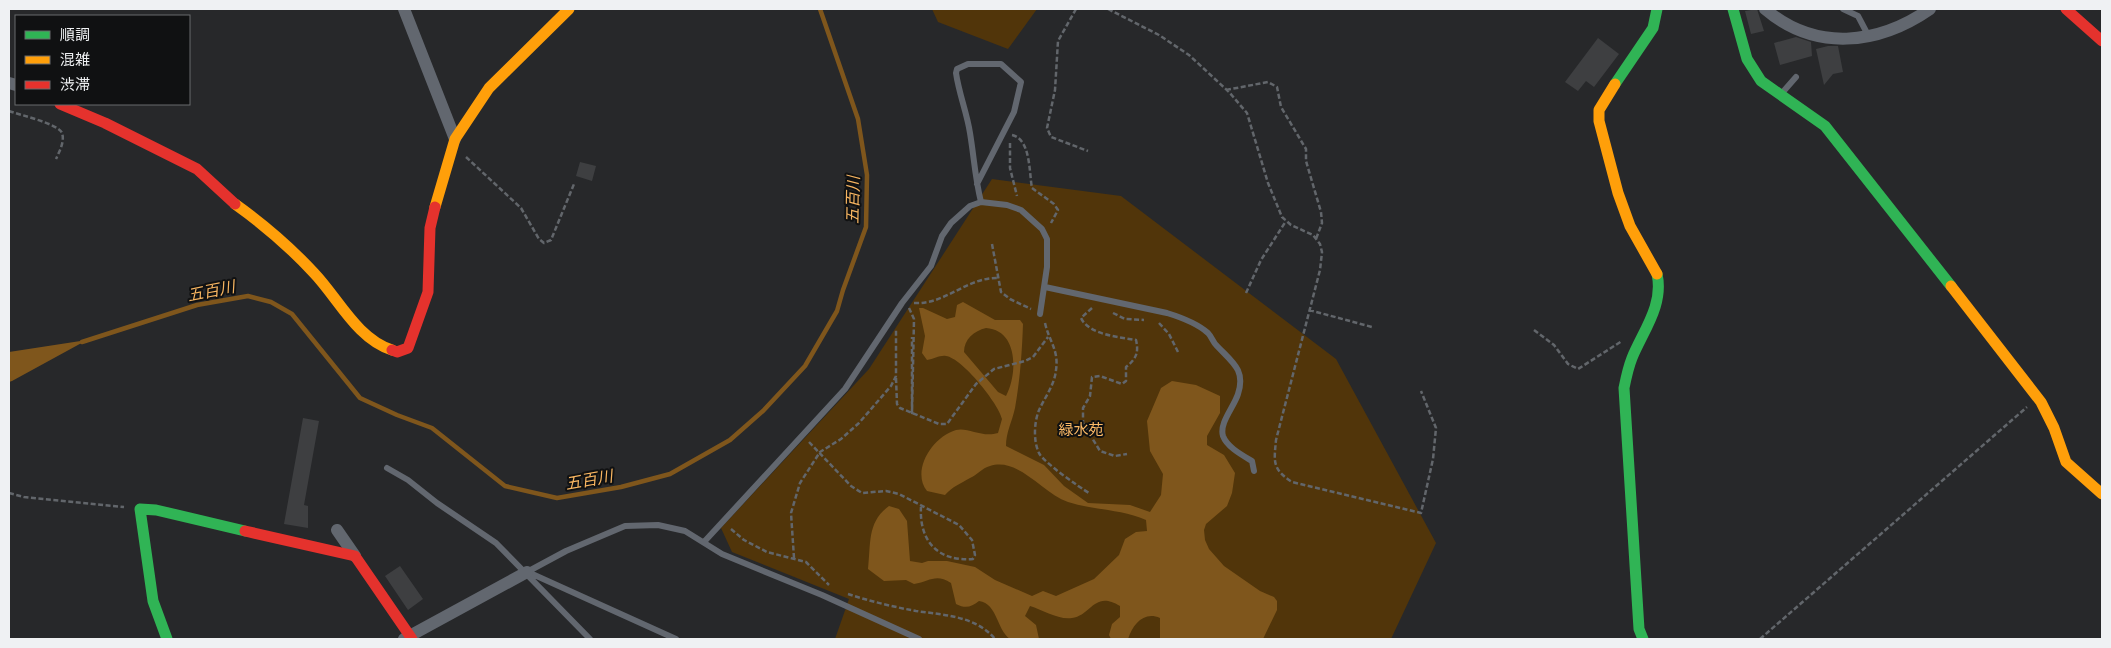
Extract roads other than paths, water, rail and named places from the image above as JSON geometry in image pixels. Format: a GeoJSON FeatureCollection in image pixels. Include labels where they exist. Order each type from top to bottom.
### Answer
{"type":"FeatureCollection","features":[{"type":"Feature","properties":{"kind":"street"},"geometry":{"type":"LineString","coordinates":[[404,9],[455,139]]}},
{"type":"Feature","properties":{"kind":"street"},"geometry":{"type":"LineString","coordinates":[[62,105],[105,123],[196,169],[231,201],[260,222],[314,273],[368,338],[381,347],[397,352],[408,348],[414,336],[428,292],[430,228],[437,196],[455,139],[489,88],[569,9]]}},
{"type":"Feature","properties":{"kind":"street"},"geometry":{"type":"LineString","coordinates":[[1643,639],[1639,629],[1624,388],[1631,355],[1650,325],[1657,309],[1658,276],[1630,226],[1618,193],[1601,134],[1599,116],[1604,100],[1653,28],[1657,9]]}},
{"type":"Feature","properties":{"kind":"street"},"geometry":{"type":"LineString","coordinates":[[1733,9],[1749,64],[1761,81],[1825,126],[2038,398],[2054,428],[2066,462],[2102,494]]}},
{"type":"Feature","properties":{"kind":"street"},"geometry":{"type":"LineString","coordinates":[[1765,9],[1790,27],[1816,37],[1852,39],[1897,28],[1930,9]]}},
{"type":"Feature","properties":{"kind":"street"},"geometry":{"type":"LineString","coordinates":[[2066,9],[2102,42]]}},
{"type":"Feature","properties":{"kind":"street"},"geometry":{"type":"LineString","coordinates":[[167,639],[153,601],[140,509],[156,510],[355,556]]}},
{"type":"Feature","properties":{"kind":"street"},"geometry":{"type":"LineString","coordinates":[[338,530],[408,638],[527,572]]}},
{"type":"Feature","properties":{"kind":"lane"},"geometry":{"type":"LineString","coordinates":[[1843,9],[1858,16],[1868,35]]}},
{"type":"Feature","properties":{"kind":"lane"},"geometry":{"type":"LineString","coordinates":[[977,184],[1009,125],[1021,82],[1001,64],[968,64],[957,69],[956,73],[970,134],[977,184],[981,202]]}},
{"type":"Feature","properties":{"kind":"lane"},"geometry":{"type":"LineString","coordinates":[[1782,94],[1796,77]]}},
{"type":"Feature","properties":{"kind":"lane"},"geometry":{"type":"LineString","coordinates":[[704,542],[845,390],[902,303],[931,266],[942,236],[951,223],[970,206],[981,202],[1007,205],[1021,210],[1033,219],[1043,232],[1047,239],[1046,287],[1040,314]]}},
{"type":"Feature","properties":{"kind":"lane"},"geometry":{"type":"LineString","coordinates":[[1046,287],[1181,317],[1209,334],[1215,345],[1233,361],[1241,379],[1238,395],[1222,429],[1223,438],[1233,449],[1252,461],[1254,471]]}},
{"type":"Feature","properties":{"kind":"lane"},"geometry":{"type":"LineString","coordinates":[[387,468],[408,480],[436,503],[496,543],[527,572],[590,639]]}},
{"type":"Feature","properties":{"kind":"lane"},"geometry":{"type":"LineString","coordinates":[[527,572],[566,551],[625,526],[658,525],[686,531],[722,554],[822,595],[904,636],[919,639]]}},
{"type":"Feature","properties":{"kind":"lane"},"geometry":{"type":"LineString","coordinates":[[527,572],[676,639]]}},
{"type":"Feature","properties":{"kind":"waterway","name":"五百川"},"geometry":{"type":"LineString","coordinates":[[82,342],[197,305],[248,296],[271,302],[292,314],[360,398],[432,428],[505,486],[557,498],[621,487],[670,474],[730,440],[763,411],[805,366],[837,311],[866,227],[867,175],[858,119],[820,9]]}},
{"type":"Feature","properties":{"kind":"park label","name":"緑水苑"},"geometry":{"type":"Point","coordinates":[1081,429]}}]}
